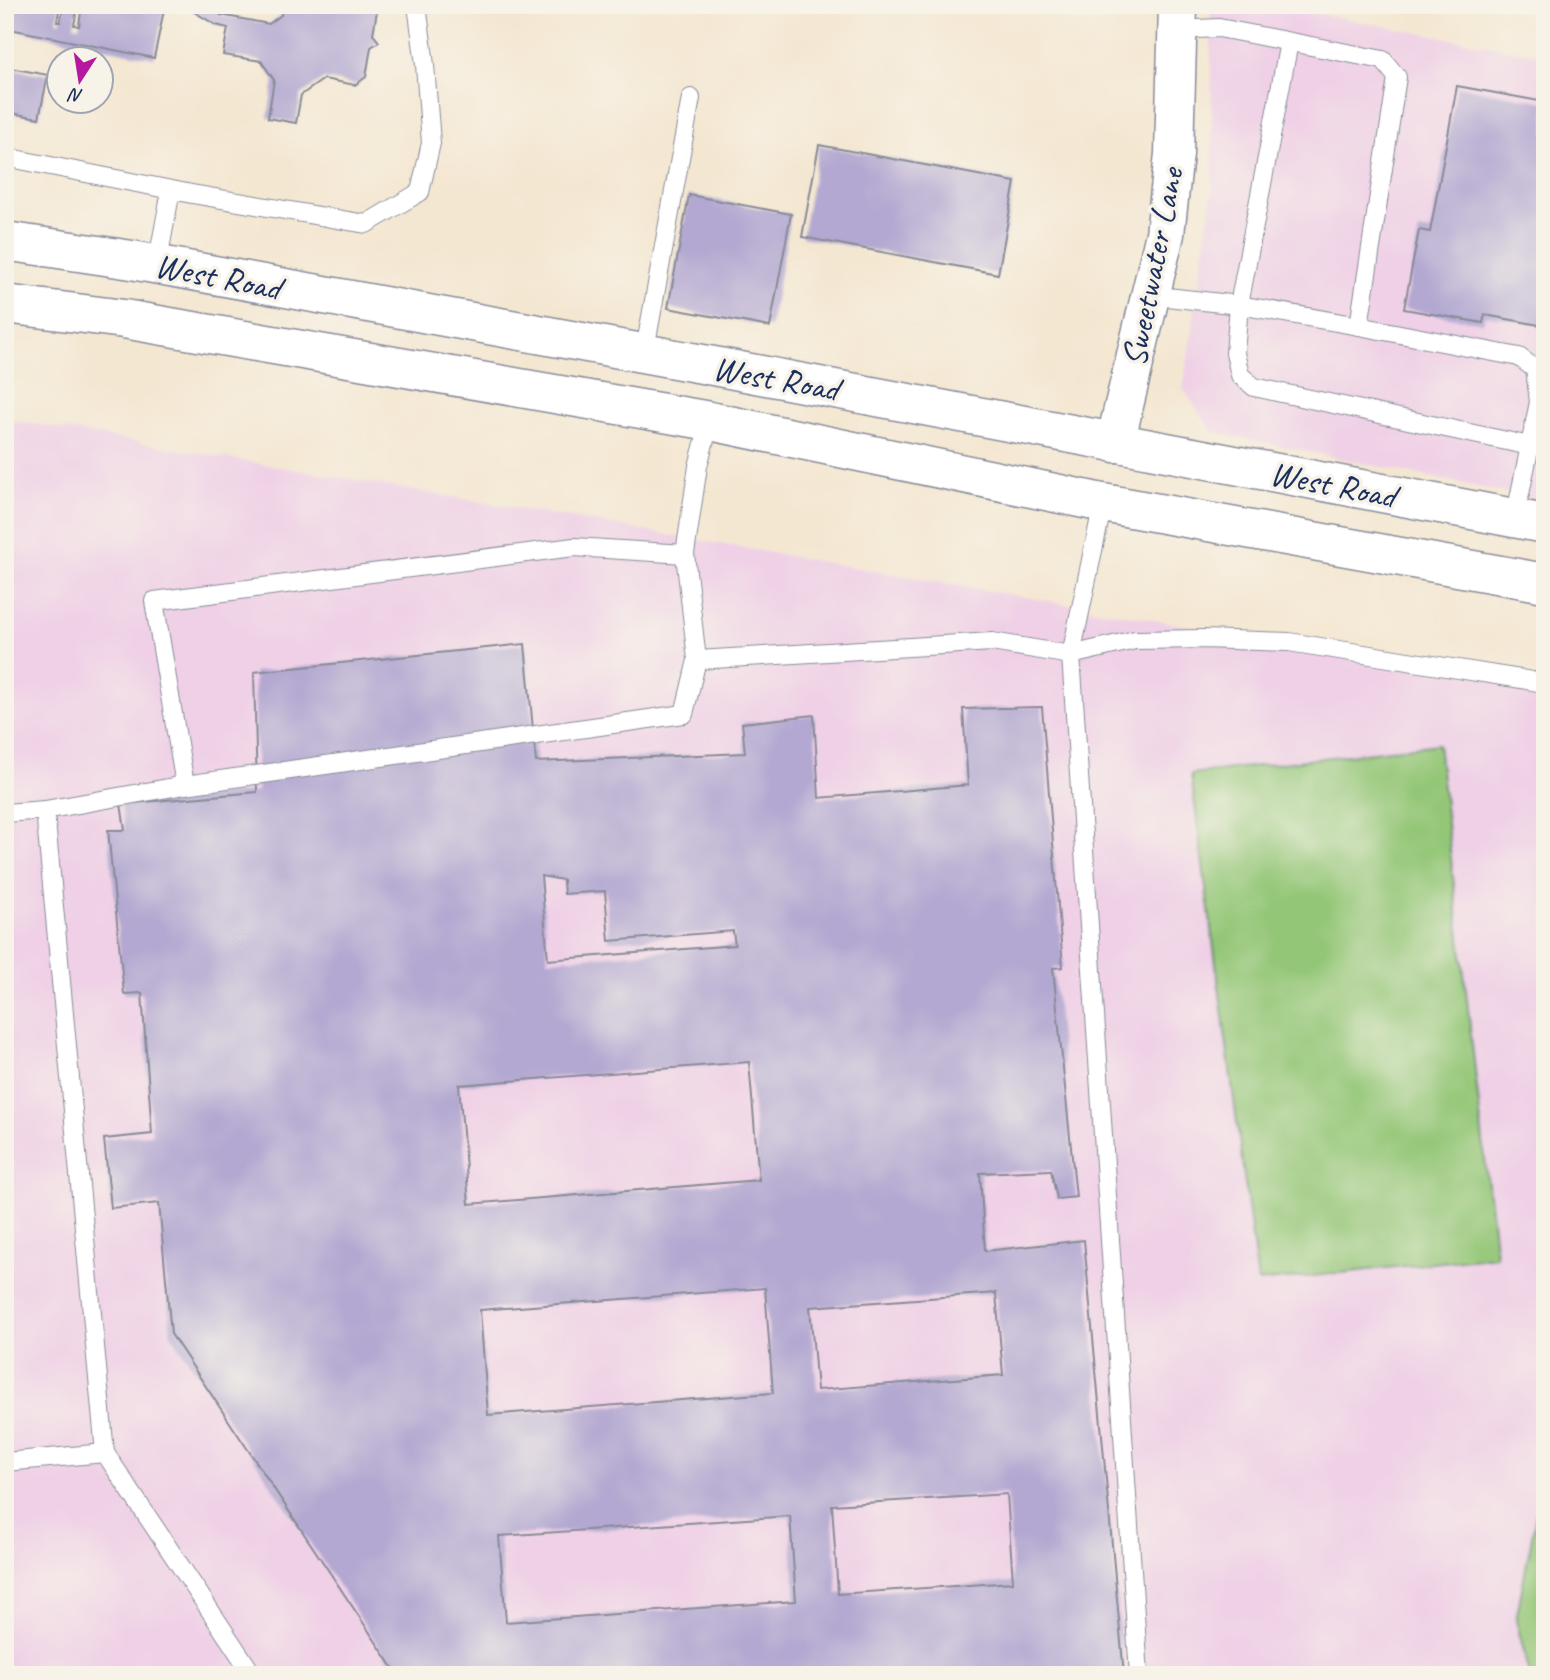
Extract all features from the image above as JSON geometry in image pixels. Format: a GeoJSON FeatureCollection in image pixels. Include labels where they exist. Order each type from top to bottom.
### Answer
{"type":"FeatureCollection","features":[{"type":"Feature","properties":{"kind":"main road","name":"Sweetwater Lane"},"geometry":{"type":"LineString","coordinates":[[1102,503],[1165,234],[1174,154],[1178,18]]}},
{"type":"Feature","properties":{"kind":"main road","name":"West Road"},"geometry":{"type":"LineString","coordinates":[[5,241],[144,262],[719,367],[1530,521]]}},
{"type":"Feature","properties":{"kind":"main road"},"geometry":{"type":"LineString","coordinates":[[124,319],[144,262]]}},
{"type":"Feature","properties":{"kind":"main road","name":"West Road"},"geometry":{"type":"LineString","coordinates":[[5,304],[124,319],[710,421],[1102,503],[1545,583]]}},
{"type":"Feature","properties":{"kind":"main road"},"geometry":{"type":"LineString","coordinates":[[710,421],[719,367]]}},
{"type":"Feature","properties":{"kind":"lane"},"geometry":{"type":"LineString","coordinates":[[5,157],[171,190],[366,224],[420,192],[430,143],[425,65],[417,5]]}},
{"type":"Feature","properties":{"kind":"lane"},"geometry":{"type":"LineString","coordinates":[[1178,18],[1383,60],[1397,77],[1359,326]]}},
{"type":"Feature","properties":{"kind":"lane"},"geometry":{"type":"LineString","coordinates":[[1289,42],[1239,305],[1235,353],[1240,375],[1254,387],[1530,446]]}},
{"type":"Feature","properties":{"kind":"lane"},"geometry":{"type":"LineString","coordinates":[[644,355],[691,98]]}},
{"type":"Feature","properties":{"kind":"lane"},"geometry":{"type":"LineString","coordinates":[[144,262],[171,190]]}},
{"type":"Feature","properties":{"kind":"lane"},"geometry":{"type":"LineString","coordinates":[[1149,295],[1239,305],[1519,357],[1535,369],[1541,414],[1530,446],[1530,521]]}},
{"type":"Feature","properties":{"kind":"lane"},"geometry":{"type":"LineString","coordinates":[[5,813],[45,810],[185,785],[684,714],[697,660],[685,554],[698,466],[710,421]]}},
{"type":"Feature","properties":{"kind":"lane"},"geometry":{"type":"LineString","coordinates":[[1102,503],[1071,655],[1139,1675]]}},
{"type":"Feature","properties":{"kind":"lane"},"geometry":{"type":"LineString","coordinates":[[185,785],[155,601],[574,547],[685,554]]}},
{"type":"Feature","properties":{"kind":"lane"},"geometry":{"type":"LineString","coordinates":[[697,660],[992,642],[1071,655],[1135,640],[1289,642],[1545,682]]}},
{"type":"Feature","properties":{"kind":"lane"},"geometry":{"type":"LineString","coordinates":[[45,810],[105,1452],[253,1675]]}},
{"type":"Feature","properties":{"kind":"lane"},"geometry":{"type":"LineString","coordinates":[[5,1462],[105,1452]]}},
{"type":"Feature","properties":{"kind":"shaded area"},"geometry":{"type":"Polygon","coordinates":[[[1210,5],[1270,5],[1545,56],[1545,501],[1213,432],[1183,389],[1213,189],[1210,5]]]}},
{"type":"Feature","properties":{"kind":"shaded area"},"geometry":{"type":"Polygon","coordinates":[[[5,419],[1545,688],[1545,1675],[5,1675],[5,419]]]}},
{"type":"Feature","properties":{"kind":"green space"},"geometry":{"type":"Polygon","coordinates":[[[1438,744],[1496,1256],[1258,1282],[1191,774],[1438,744]]]}},
{"type":"Feature","properties":{"kind":"green space"},"geometry":{"type":"Polygon","coordinates":[[[1545,1469],[1545,1675],[1530,1675],[1516,1620],[1545,1469]]]}},
{"type":"Feature","properties":{"kind":"building"},"geometry":{"type":"Polygon","coordinates":[[[5,5],[60,5],[57,22],[60,22],[64,5],[78,5],[74,25],[79,26],[82,5],[165,5],[154,58],[116,50],[116,46],[94,46],[5,28],[5,5]]]}},
{"type":"Feature","properties":{"kind":"building"},"geometry":{"type":"Polygon","coordinates":[[[183,5],[204,5],[221,15],[269,24],[281,15],[283,5],[378,5],[373,34],[379,42],[371,47],[366,77],[355,85],[324,79],[301,95],[296,123],[268,118],[274,80],[261,61],[223,55],[228,28],[216,25],[183,5]]]}},
{"type":"Feature","properties":{"kind":"building"},"geometry":{"type":"Polygon","coordinates":[[[5,67],[46,75],[39,118],[5,112],[5,67]]]}},
{"type":"Feature","properties":{"kind":"building"},"geometry":{"type":"Polygon","coordinates":[[[1457,86],[1545,102],[1545,326],[1485,315],[1483,323],[1404,309],[1419,230],[1430,232],[1457,86]]]}},
{"type":"Feature","properties":{"kind":"building"},"geometry":{"type":"Polygon","coordinates":[[[819,145],[1015,182],[998,274],[802,237],[819,145]]]}},
{"type":"Feature","properties":{"kind":"building"},"geometry":{"type":"Polygon","coordinates":[[[689,195],[791,214],[770,327],[668,308],[689,195]]]}},
{"type":"Feature","properties":{"kind":"building"},"geometry":{"type":"Polygon","coordinates":[[[525,644],[536,762],[745,753],[742,723],[814,715],[819,798],[968,785],[963,709],[1042,707],[1063,967],[1053,968],[1076,1197],[1057,1199],[1051,1170],[980,1173],[985,1251],[1084,1240],[1124,1675],[398,1675],[171,1334],[159,1203],[111,1208],[104,1139],[152,1134],[142,993],[124,994],[108,830],[125,830],[121,804],[257,792],[254,672],[525,644]],[[541,876],[548,960],[735,945],[733,931],[609,941],[605,891],[564,894],[563,880],[541,876]],[[749,1062],[459,1085],[469,1204],[759,1180],[749,1062]],[[765,1288],[480,1310],[488,1415],[773,1393],[765,1288]],[[996,1293],[810,1307],[817,1390],[1003,1375],[996,1293]],[[1007,1494],[832,1505],[838,1594],[1013,1582],[1007,1494]],[[790,1516],[499,1536],[506,1622],[796,1601],[790,1516]]]}}]}
